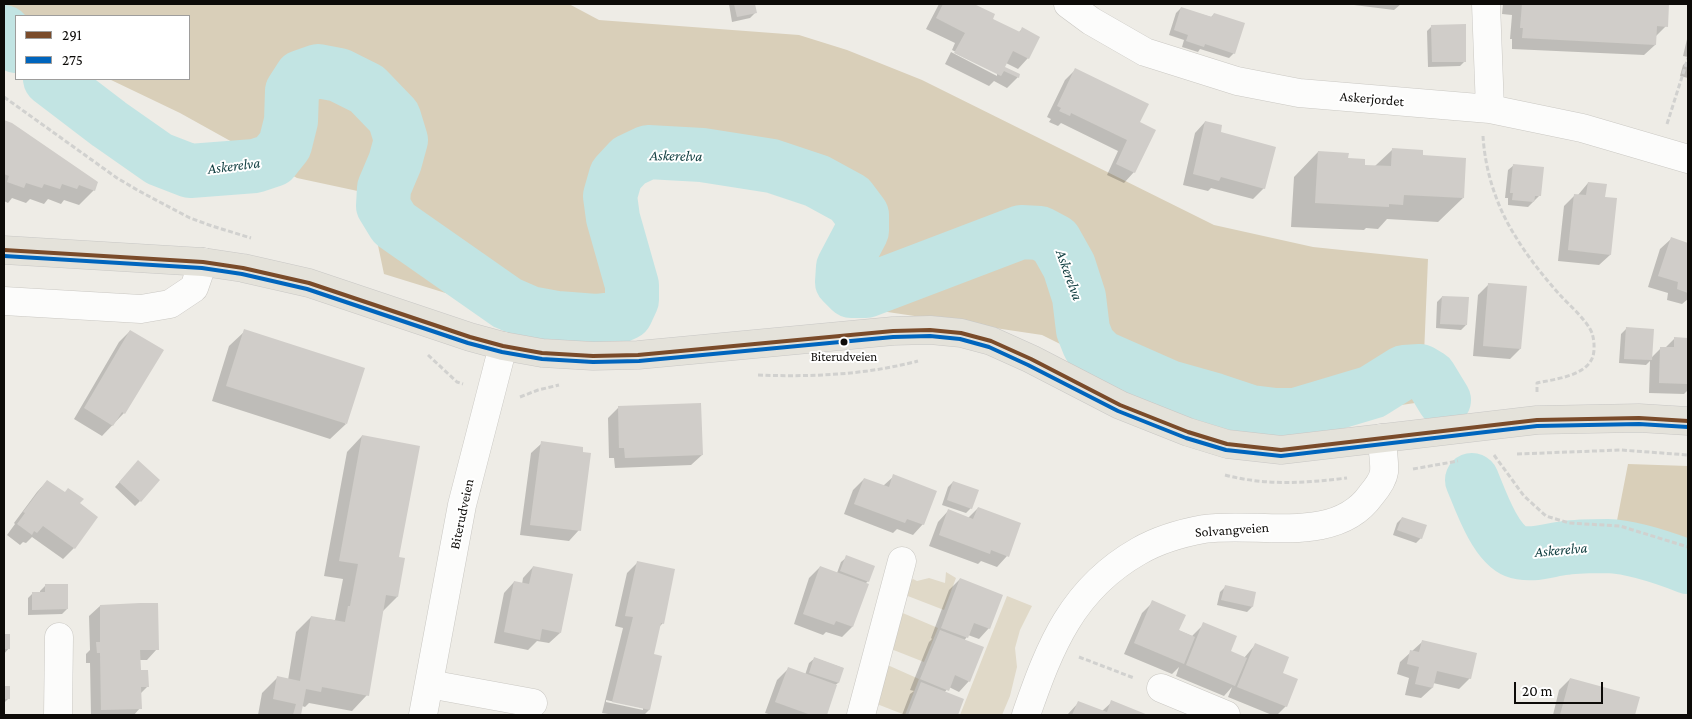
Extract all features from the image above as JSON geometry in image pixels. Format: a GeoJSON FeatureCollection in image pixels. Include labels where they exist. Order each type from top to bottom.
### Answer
{"type":"FeatureCollection","features":[{"type":"Feature","properties":{"kind":"main road"},"geometry":{"type":"LineString","coordinates":[[4,250],[203,262],[274,274],[352,297],[463,335],[503,346],[551,353],[593,356],[638,355],[893,332],[930,330],[961,334],[991,341],[1031,359],[1120,405],[1188,432],[1227,444],[1281,450],[1537,420],[1639,418],[1688,420]]}},
{"type":"Feature","properties":{"kind":"street","name":"Askerjordet"},"geometry":{"type":"LineString","coordinates":[[1068,4],[1091,21],[1145,52],[1238,81],[1299,93],[1486,109],[1582,128],[1688,159]]}},
{"type":"Feature","properties":{"kind":"street"},"geometry":{"type":"LineString","coordinates":[[1486,4],[1486,109]]}},
{"type":"Feature","properties":{"kind":"street"},"geometry":{"type":"LineString","coordinates":[[4,301],[141,309],[170,304],[194,288],[203,262]]}},
{"type":"Feature","properties":{"kind":"street","name":"Biterudveien"},"geometry":{"type":"LineString","coordinates":[[423,715],[462,505],[503,346]]}},
{"type":"Feature","properties":{"kind":"street"},"geometry":{"type":"LineString","coordinates":[[1382,438],[1384,474]]}},
{"type":"Feature","properties":{"kind":"street","name":"Solvangveien"},"geometry":{"type":"LineString","coordinates":[[1026,715],[1053,647],[1069,615],[1089,590],[1115,566],[1140,550],[1172,537],[1204,529],[1241,527],[1307,528],[1333,524],[1351,515],[1366,502],[1384,474]]}},
{"type":"Feature","properties":{"kind":"street"},"geometry":{"type":"LineString","coordinates":[[860,715],[902,561]]}},
{"type":"Feature","properties":{"kind":"street"},"geometry":{"type":"LineString","coordinates":[[58,715],[59,637]]}},
{"type":"Feature","properties":{"kind":"street"},"geometry":{"type":"LineString","coordinates":[[429,684],[533,702]]}},
{"type":"Feature","properties":{"kind":"street"},"geometry":{"type":"LineString","coordinates":[[1161,688],[1226,715]]}},
{"type":"Feature","properties":{"kind":"path"},"geometry":{"type":"LineString","coordinates":[[1660,151],[1669,114],[1688,58]]}},
{"type":"Feature","properties":{"kind":"path"},"geometry":{"type":"LineString","coordinates":[[4,97],[116,178],[190,218],[255,239],[264,245],[274,274]]}},
{"type":"Feature","properties":{"kind":"path"},"geometry":{"type":"LineString","coordinates":[[1486,109],[1482,126],[1484,151],[1490,179],[1501,210],[1514,235],[1543,276],[1583,320],[1592,333],[1594,352],[1587,366],[1574,373],[1538,383],[1538,453]]}},
{"type":"Feature","properties":{"kind":"path"},"geometry":{"type":"LineString","coordinates":[[428,354],[457,382],[518,398],[538,390],[568,384]]}},
{"type":"Feature","properties":{"kind":"path"},"geometry":{"type":"LineString","coordinates":[[752,375],[790,376],[866,372],[927,360]]}},
{"type":"Feature","properties":{"kind":"path"},"geometry":{"type":"LineString","coordinates":[[1512,454],[1621,450],[1688,455]]}},
{"type":"Feature","properties":{"kind":"path"},"geometry":{"type":"LineString","coordinates":[[1485,456],[1503,454]]}},
{"type":"Feature","properties":{"kind":"path"},"geometry":{"type":"LineString","coordinates":[[1494,455],[1524,496],[1546,516],[1570,523],[1620,526],[1688,547]]}},
{"type":"Feature","properties":{"kind":"path"},"geometry":{"type":"LineString","coordinates":[[1222,474],[1266,483],[1292,483],[1384,474],[1467,459]]}},
{"type":"Feature","properties":{"kind":"path"},"geometry":{"type":"LineString","coordinates":[[1053,647],[1161,688]]}},
{"type":"Feature","properties":{"kind":"shaded area"},"geometry":{"type":"Polygon","coordinates":[[[4,4],[569,4],[599,20],[799,35],[847,50],[922,80],[1214,225],[1313,247],[1428,259],[1422,402],[1277,423],[1171,399],[1042,335],[854,307],[842,282],[843,267],[862,231],[862,215],[850,199],[817,181],[772,166],[702,155],[648,152],[629,161],[616,175],[610,196],[613,218],[632,285],[632,300],[626,313],[507,312],[384,274],[367,193],[297,178],[180,113],[111,80],[190,80],[190,15],[15,15],[15,34],[4,29],[4,4]]]}},
{"type":"Feature","properties":{"kind":"shaded area"},"geometry":{"type":"Polygon","coordinates":[[[1628,464],[1688,466],[1688,565],[1613,541],[1628,464]]]}},
{"type":"Feature","properties":{"kind":"shaded area"},"geometry":{"type":"Polygon","coordinates":[[[946,572],[956,578],[944,610],[900,593],[905,584],[913,579],[917,581],[929,578],[945,583],[946,572]]]}},
{"type":"Feature","properties":{"kind":"shaded area"},"geometry":{"type":"Polygon","coordinates":[[[1007,596],[1032,606],[1020,630],[1015,648],[1017,667],[1010,696],[1002,715],[960,715],[1007,596]]]}},
{"type":"Feature","properties":{"kind":"shaded area"},"geometry":{"type":"Polygon","coordinates":[[[898,611],[938,628],[924,662],[891,649],[898,611]]]}},
{"type":"Feature","properties":{"kind":"shaded area"},"geometry":{"type":"Polygon","coordinates":[[[883,663],[919,679],[905,715],[877,704],[883,663]]]}},
{"type":"Feature","properties":{"kind":"building"},"geometry":{"type":"Polygon","coordinates":[[[734,4],[755,4],[757,13],[737,17],[734,4]]]}},
{"type":"Feature","properties":{"kind":"building"},"geometry":{"type":"Polygon","coordinates":[[[943,4],[974,4],[995,14],[993,19],[1020,32],[1022,27],[1040,37],[1029,59],[1013,51],[1005,67],[1020,74],[1019,78],[1004,71],[1001,76],[954,53],[965,33],[936,18],[943,4]]]}},
{"type":"Feature","properties":{"kind":"building"},"geometry":{"type":"Polygon","coordinates":[[[1522,4],[1669,4],[1668,27],[1657,26],[1656,45],[1522,38],[1523,28],[1520,28],[1522,4]]]}},
{"type":"Feature","properties":{"kind":"building"},"geometry":{"type":"Polygon","coordinates":[[[1181,7],[1212,17],[1214,13],[1245,23],[1235,54],[1205,44],[1204,47],[1186,41],[1188,35],[1174,30],[1181,7]]]}},
{"type":"Feature","properties":{"kind":"building"},"geometry":{"type":"Polygon","coordinates":[[[1466,24],[1466,62],[1432,62],[1431,25],[1466,24]]]}},
{"type":"Feature","properties":{"kind":"building"},"geometry":{"type":"Polygon","coordinates":[[[1075,68],[1149,104],[1140,122],[1156,130],[1135,173],[1116,164],[1127,140],[1071,113],[1070,116],[1059,111],[1061,108],[1057,106],[1075,68]]]}},
{"type":"Feature","properties":{"kind":"building"},"geometry":{"type":"Polygon","coordinates":[[[4,120],[12,123],[98,182],[95,191],[79,185],[77,189],[62,184],[60,189],[44,184],[42,188],[26,183],[24,188],[7,182],[9,176],[4,174],[4,120]]]}},
{"type":"Feature","properties":{"kind":"building"},"geometry":{"type":"Polygon","coordinates":[[[1205,121],[1222,125],[1221,132],[1276,147],[1265,189],[1221,177],[1219,181],[1193,174],[1205,121]]]}},
{"type":"Feature","properties":{"kind":"building"},"geometry":{"type":"Polygon","coordinates":[[[1392,148],[1423,150],[1423,155],[1466,158],[1464,198],[1404,195],[1403,205],[1389,204],[1389,207],[1315,203],[1318,151],[1349,153],[1348,158],[1365,159],[1365,165],[1391,166],[1392,148]]]}},
{"type":"Feature","properties":{"kind":"building"},"geometry":{"type":"Polygon","coordinates":[[[1513,164],[1544,167],[1541,196],[1535,196],[1534,202],[1512,200],[1513,193],[1510,193],[1513,164]]]}},
{"type":"Feature","properties":{"kind":"building"},"geometry":{"type":"Polygon","coordinates":[[[1588,182],[1607,184],[1605,197],[1617,198],[1611,255],[1568,250],[1574,194],[1586,195],[1588,182]]]}},
{"type":"Feature","properties":{"kind":"building"},"geometry":{"type":"Polygon","coordinates":[[[1671,237],[1688,243],[1688,293],[1677,289],[1678,282],[1658,276],[1671,237]]]}},
{"type":"Feature","properties":{"kind":"building"},"geometry":{"type":"Polygon","coordinates":[[[1488,283],[1527,286],[1521,349],[1483,346],[1488,283]]]}},
{"type":"Feature","properties":{"kind":"building"},"geometry":{"type":"Polygon","coordinates":[[[1442,296],[1469,297],[1467,325],[1440,324],[1442,296]]]}},
{"type":"Feature","properties":{"kind":"building"},"geometry":{"type":"Polygon","coordinates":[[[1626,327],[1654,329],[1652,360],[1624,359],[1626,327]]]}},
{"type":"Feature","properties":{"kind":"building"},"geometry":{"type":"Polygon","coordinates":[[[244,329],[365,368],[347,424],[226,386],[244,329]]]}},
{"type":"Feature","properties":{"kind":"building"},"geometry":{"type":"Polygon","coordinates":[[[130,330],[164,350],[125,414],[122,412],[113,426],[84,408],[130,330]]]}},
{"type":"Feature","properties":{"kind":"building"},"geometry":{"type":"Polygon","coordinates":[[[1674,337],[1688,338],[1688,384],[1659,383],[1660,347],[1674,347],[1674,337]]]}},
{"type":"Feature","properties":{"kind":"building"},"geometry":{"type":"Polygon","coordinates":[[[701,403],[703,455],[625,458],[624,448],[619,448],[618,406],[701,403]]]}},
{"type":"Feature","properties":{"kind":"building"},"geometry":{"type":"Polygon","coordinates":[[[362,435],[420,446],[399,557],[405,558],[398,597],[386,595],[369,696],[322,687],[321,692],[306,689],[301,715],[293,715],[296,704],[273,699],[277,676],[300,681],[311,616],[345,622],[348,606],[350,606],[358,564],[339,561],[362,435]]]}},
{"type":"Feature","properties":{"kind":"building"},"geometry":{"type":"Polygon","coordinates":[[[541,441],[583,447],[583,452],[591,453],[581,531],[530,525],[541,441]]]}},
{"type":"Feature","properties":{"kind":"building"},"geometry":{"type":"Polygon","coordinates":[[[138,460],[160,480],[141,502],[119,482],[138,460]]]}},
{"type":"Feature","properties":{"kind":"building"},"geometry":{"type":"Polygon","coordinates":[[[893,474],[937,491],[924,525],[907,519],[905,523],[854,504],[864,478],[889,487],[893,474]]]}},
{"type":"Feature","properties":{"kind":"building"},"geometry":{"type":"Polygon","coordinates":[[[47,480],[65,492],[68,488],[84,499],[80,503],[98,517],[75,549],[43,526],[37,533],[34,531],[32,535],[17,524],[25,513],[23,512],[47,480]]]}},
{"type":"Feature","properties":{"kind":"building"},"geometry":{"type":"Polygon","coordinates":[[[953,481],[979,490],[972,509],[947,500],[953,481]]]}},
{"type":"Feature","properties":{"kind":"building"},"geometry":{"type":"Polygon","coordinates":[[[978,507],[1021,523],[1009,557],[991,550],[990,554],[939,535],[948,509],[973,519],[978,507]]]}},
{"type":"Feature","properties":{"kind":"building"},"geometry":{"type":"Polygon","coordinates":[[[1402,517],[1427,525],[1422,539],[1397,530],[1402,517]]]}},
{"type":"Feature","properties":{"kind":"building"},"geometry":{"type":"Polygon","coordinates":[[[846,555],[875,566],[869,582],[840,571],[846,555]]]}},
{"type":"Feature","properties":{"kind":"building"},"geometry":{"type":"Polygon","coordinates":[[[637,561],[675,569],[664,624],[661,623],[654,654],[662,656],[650,710],[612,702],[633,617],[625,616],[637,561]]]}},
{"type":"Feature","properties":{"kind":"building"},"geometry":{"type":"Polygon","coordinates":[[[533,566],[573,574],[561,633],[542,629],[540,640],[504,632],[514,581],[529,584],[533,566]]]}},
{"type":"Feature","properties":{"kind":"building"},"geometry":{"type":"Polygon","coordinates":[[[820,566],[869,584],[853,627],[836,621],[834,625],[803,614],[820,566]]]}},
{"type":"Feature","properties":{"kind":"building"},"geometry":{"type":"Polygon","coordinates":[[[960,578],[1003,595],[990,629],[974,623],[968,638],[941,628],[960,578]]]}},
{"type":"Feature","properties":{"kind":"building"},"geometry":{"type":"Polygon","coordinates":[[[45,584],[68,584],[68,609],[32,610],[32,592],[45,592],[45,584]]]}},
{"type":"Feature","properties":{"kind":"building"},"geometry":{"type":"Polygon","coordinates":[[[1225,585],[1256,592],[1253,607],[1221,600],[1225,585]]]}},
{"type":"Feature","properties":{"kind":"building"},"geometry":{"type":"Polygon","coordinates":[[[1152,600],[1186,615],[1179,630],[1195,637],[1184,664],[1134,643],[1152,600]]]}},
{"type":"Feature","properties":{"kind":"building"},"geometry":{"type":"Polygon","coordinates":[[[158,603],[159,650],[140,650],[141,670],[148,670],[149,687],[141,687],[142,709],[101,710],[100,653],[97,653],[96,642],[100,642],[100,605],[158,603]]]}},
{"type":"Feature","properties":{"kind":"building"},"geometry":{"type":"Polygon","coordinates":[[[1203,622],[1237,636],[1231,651],[1247,658],[1235,686],[1186,665],[1203,622]]]}},
{"type":"Feature","properties":{"kind":"building"},"geometry":{"type":"Polygon","coordinates":[[[940,630],[984,647],[970,682],[955,675],[949,691],[920,679],[940,630]]]}},
{"type":"Feature","properties":{"kind":"building"},"geometry":{"type":"Polygon","coordinates":[[[4,634],[10,634],[10,649],[4,649],[4,634]]]}},
{"type":"Feature","properties":{"kind":"building"},"geometry":{"type":"Polygon","coordinates":[[[1422,640],[1477,653],[1471,679],[1437,671],[1433,688],[1415,684],[1419,667],[1407,664],[1410,650],[1419,652],[1422,640]]]}},
{"type":"Feature","properties":{"kind":"building"},"geometry":{"type":"Polygon","coordinates":[[[1255,643],[1289,657],[1283,673],[1298,679],[1287,707],[1237,687],[1255,643]]]}},
{"type":"Feature","properties":{"kind":"building"},"geometry":{"type":"Polygon","coordinates":[[[814,657],[844,668],[839,683],[809,673],[814,657]]]}},
{"type":"Feature","properties":{"kind":"building"},"geometry":{"type":"Polygon","coordinates":[[[788,667],[837,685],[827,715],[811,715],[775,702],[788,667]]]}},
{"type":"Feature","properties":{"kind":"building"},"geometry":{"type":"Polygon","coordinates":[[[1570,678],[1640,697],[1635,715],[1560,715],[1570,678]]]}},
{"type":"Feature","properties":{"kind":"building"},"geometry":{"type":"Polygon","coordinates":[[[921,682],[964,699],[958,715],[908,715],[921,682]]]}},
{"type":"Feature","properties":{"kind":"building"},"geometry":{"type":"Polygon","coordinates":[[[4,686],[10,686],[10,699],[4,699],[4,686]]]}},
{"type":"Feature","properties":{"kind":"building"},"geometry":{"type":"Polygon","coordinates":[[[1111,700],[1148,715],[1072,715],[1078,701],[1107,712],[1111,700]]]}},
{"type":"Feature","properties":{"kind":"waterway","name":"Askerelva"},"geometry":{"type":"LineString","coordinates":[[4,32],[15,45]]}},
{"type":"Feature","properties":{"kind":"waterway","name":"Askerelva"},"geometry":{"type":"LineString","coordinates":[[51,80],[159,159],[190,171],[255,166],[273,160],[285,145],[291,121],[292,91],[301,77],[318,71],[339,75],[367,89],[394,117],[401,140],[395,162],[384,188],[383,206],[394,224],[507,303],[530,313],[557,318],[596,321],[613,319],[626,313],[632,300],[632,285],[613,218],[610,196],[616,175],[629,161],[648,152],[702,155],[772,166],[817,181],[850,199],[862,215],[862,231],[843,267],[842,282],[851,291],[866,291],[1021,232],[1040,233],[1055,241],[1069,266],[1079,297],[1083,330],[1089,345],[1101,357],[1169,387],[1251,412],[1295,415],[1372,392],[1404,372],[1420,371],[1430,377],[1444,400]]}},
{"type":"Feature","properties":{"kind":"waterway","name":"Askerelva"},"geometry":{"type":"LineString","coordinates":[[1472,480],[1495,530],[1501,539],[1515,551],[1533,553],[1575,547],[1607,546],[1627,548],[1688,567]]}},
{"type":"Feature","properties":{"kind":"transit line","name":"291"},"geometry":{"type":"LineString","coordinates":[[4,250],[203,262],[243,268],[309,283],[470,337],[503,346],[542,353],[593,356],[638,355],[893,331],[930,330],[961,333],[991,341],[1031,359],[1120,405],[1188,432],[1227,444],[1281,450],[1537,420],[1639,418],[1688,421]]}},
{"type":"Feature","properties":{"kind":"transit line","name":"275"},"geometry":{"type":"LineString","coordinates":[[4,256],[202,268],[242,274],[307,289],[468,343],[502,352],[542,359],[593,362],[639,361],[893,337],[930,336],[960,339],[989,347],[1118,411],[1186,438],[1226,450],[1281,456],[1537,426],[1639,424],[1688,427]]}},
{"type":"Feature","properties":{"kind":"place","name":"Biterudveien"},"geometry":{"type":"Point","coordinates":[844,342]}}]}
